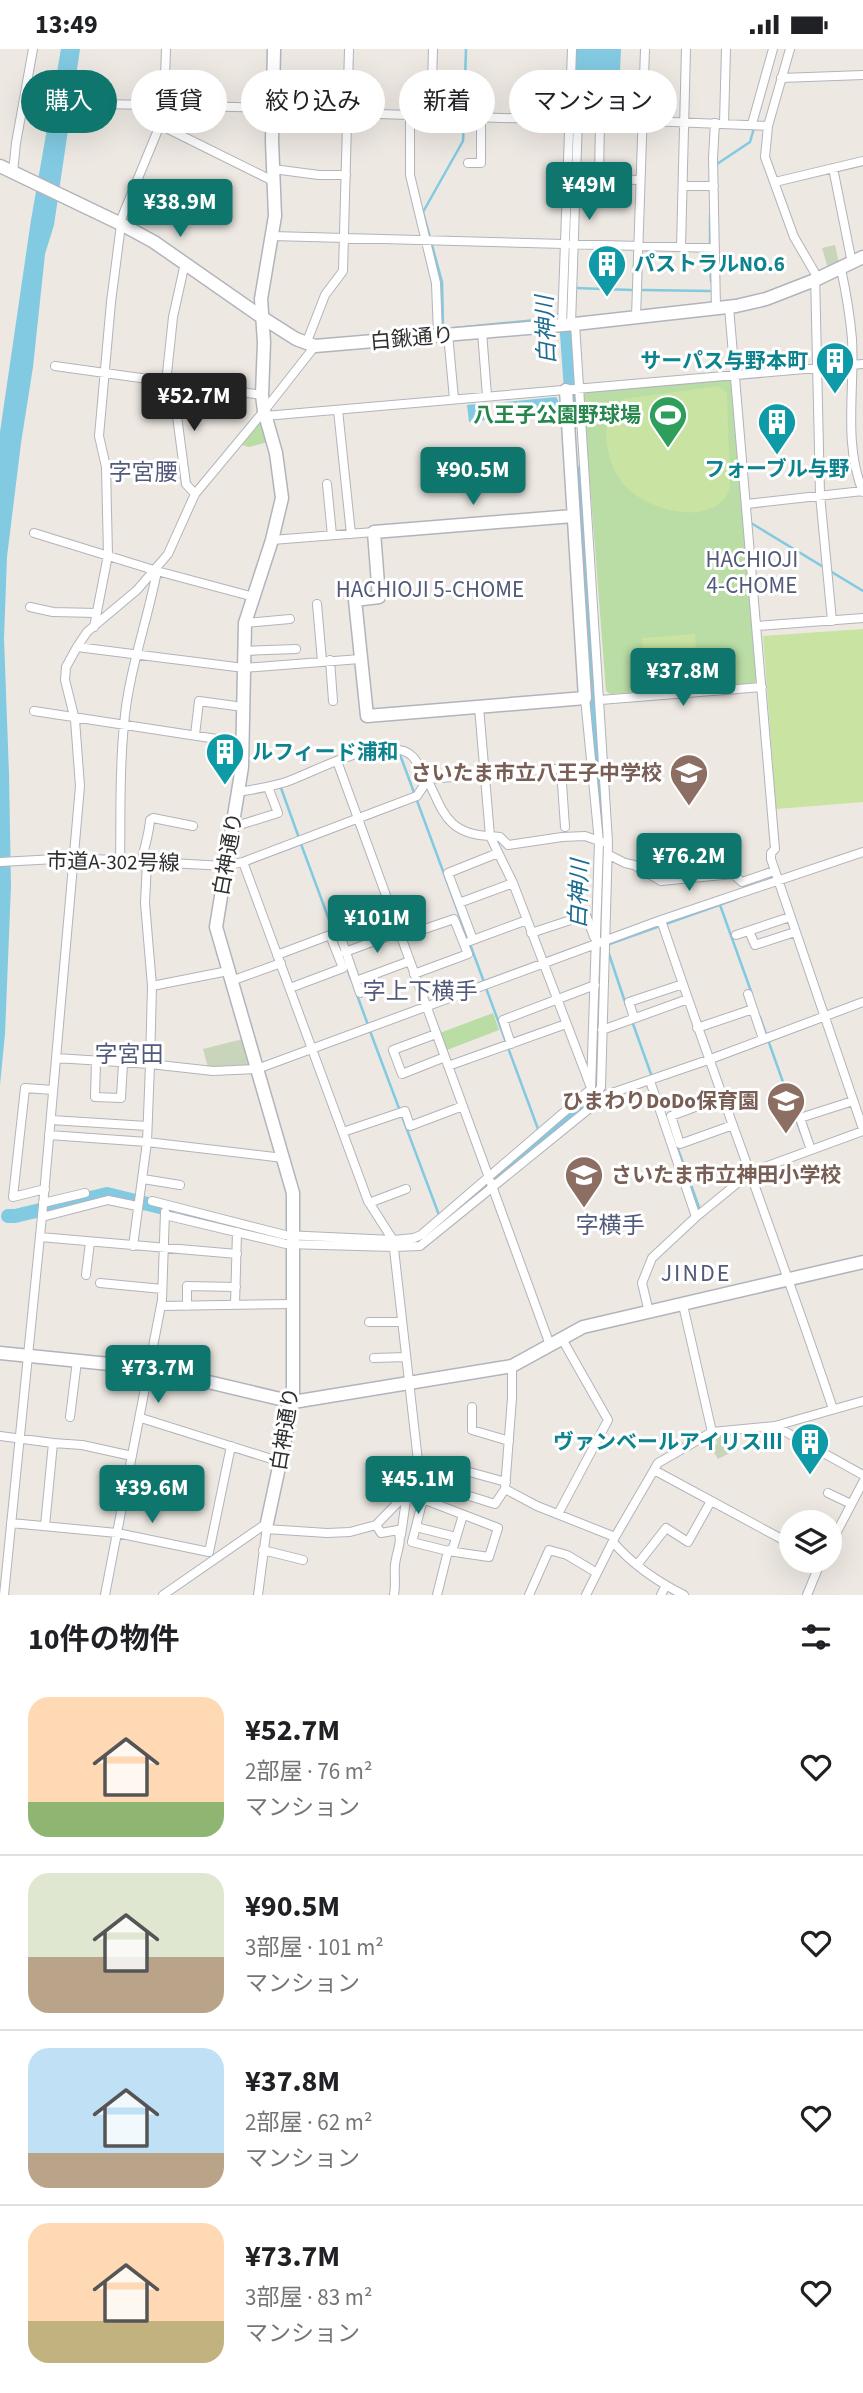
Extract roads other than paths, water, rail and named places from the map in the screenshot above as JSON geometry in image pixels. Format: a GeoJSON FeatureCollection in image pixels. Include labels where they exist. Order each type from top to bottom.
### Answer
{"type":"FeatureCollection","features":[{"type":"Feature","properties":{"kind":"street"},"geometry":{"type":"LineString","coordinates":[[33,49],[6,169],[121,224],[185,263],[262,318],[310,345]]}},
{"type":"Feature","properties":{"kind":"street"},"geometry":{"type":"LineString","coordinates":[[165,70],[166,49]]}},
{"type":"Feature","properties":{"kind":"street","name":"白神通り"},"geometry":{"type":"LineString","coordinates":[[274,49],[274,70]]}},
{"type":"Feature","properties":{"kind":"street"},"geometry":{"type":"LineString","coordinates":[[349,49],[349,70]]}},
{"type":"Feature","properties":{"kind":"street"},"geometry":{"type":"LineString","coordinates":[[432,70],[433,49]]}},
{"type":"Feature","properties":{"kind":"street"},"geometry":{"type":"LineString","coordinates":[[572,49],[572,70]]}},
{"type":"Feature","properties":{"kind":"street"},"geometry":{"type":"LineString","coordinates":[[644,70],[645,49]]}},
{"type":"Feature","properties":{"kind":"street"},"geometry":{"type":"LineString","coordinates":[[681,247],[686,49]]}},
{"type":"Feature","properties":{"kind":"street"},"geometry":{"type":"LineString","coordinates":[[649,1312],[642,1283],[652,1258],[696,1217],[751,1172],[863,1130],[777,881],[771,853],[775,849],[735,374],[715,248],[714,186],[726,49]]}},
{"type":"Feature","properties":{"kind":"street"},"geometry":{"type":"LineString","coordinates":[[752,124],[773,49]]}},
{"type":"Feature","properties":{"kind":"street"},"geometry":{"type":"LineString","coordinates":[[790,49],[768,126],[765,157],[794,237],[815,273],[820,495],[832,621]]}},
{"type":"Feature","properties":{"kind":"street"},"geometry":{"type":"LineString","coordinates":[[781,78],[863,75]]}},
{"type":"Feature","properties":{"kind":"street"},"geometry":{"type":"LineString","coordinates":[[677,121],[768,126]]}},
{"type":"Feature","properties":{"kind":"street"},"geometry":{"type":"LineString","coordinates":[[94,627],[108,555],[106,467],[99,436],[121,224],[157,133]]}},
{"type":"Feature","properties":{"kind":"street"},"geometry":{"type":"LineString","coordinates":[[178,133],[273,175],[346,175]]}},
{"type":"Feature","properties":{"kind":"street","name":"白神通り"},"geometry":{"type":"LineString","coordinates":[[267,1526],[293,1402],[293,1193],[216,927],[239,792],[243,743],[245,623],[280,510],[281,487],[262,395],[263,287],[275,216],[273,133]]}},
{"type":"Feature","properties":{"kind":"street"},"geometry":{"type":"LineString","coordinates":[[4,1595],[45,1189],[80,786],[74,717],[65,680],[66,667],[77,647],[94,627],[156,571],[168,554],[195,494],[265,414],[310,345],[325,295],[343,271],[347,133]]}},
{"type":"Feature","properties":{"kind":"street"},"geometry":{"type":"LineString","coordinates":[[410,133],[410,175],[436,283],[454,400]]}},
{"type":"Feature","properties":{"kind":"street"},"geometry":{"type":"LineString","coordinates":[[468,163],[481,163],[481,133]]}},
{"type":"Feature","properties":{"kind":"street"},"geometry":{"type":"LineString","coordinates":[[152,1201],[165,1209],[237,1232],[294,1240],[420,1246],[492,1187],[601,1087],[604,765],[600,700],[590,641],[568,324],[573,133]]}},
{"type":"Feature","properties":{"kind":"street"},"geometry":{"type":"LineString","coordinates":[[600,133],[599,179],[640,180]]}},
{"type":"Feature","properties":{"kind":"street"},"geometry":{"type":"LineString","coordinates":[[636,317],[642,133]]}},
{"type":"Feature","properties":{"kind":"street"},"geometry":{"type":"LineString","coordinates":[[775,182],[863,160]]}},
{"type":"Feature","properties":{"kind":"street"},"geometry":{"type":"LineString","coordinates":[[747,504],[863,492],[850,437],[852,263],[833,168]]}},
{"type":"Feature","properties":{"kind":"street"},"geometry":{"type":"LineString","coordinates":[[683,186],[714,186]]}},
{"type":"Feature","properties":{"kind":"street"},"geometry":{"type":"LineString","coordinates":[[272,236],[715,248]]}},
{"type":"Feature","properties":{"kind":"street"},"geometry":{"type":"LineString","coordinates":[[185,263],[173,317],[168,383],[175,401],[186,484],[195,494]]}},
{"type":"Feature","properties":{"kind":"street","name":"白鍬通り"},"geometry":{"type":"LineString","coordinates":[[310,345],[482,332],[723,308],[766,299],[852,263]]}},
{"type":"Feature","properties":{"kind":"street"},"geometry":{"type":"LineString","coordinates":[[482,332],[487,396]]}},
{"type":"Feature","properties":{"kind":"street"},"geometry":{"type":"LineString","coordinates":[[265,414],[863,364]]}},
{"type":"Feature","properties":{"kind":"street"},"geometry":{"type":"LineString","coordinates":[[55,366],[262,395]]}},
{"type":"Feature","properties":{"kind":"street"},"geometry":{"type":"LineString","coordinates":[[338,410],[351,534]]}},
{"type":"Feature","properties":{"kind":"street"},"geometry":{"type":"LineString","coordinates":[[327,484],[332,535]]}},
{"type":"Feature","properties":{"kind":"street"},"geometry":{"type":"LineString","coordinates":[[272,540],[581,515]]}},
{"type":"Feature","properties":{"kind":"street"},"geometry":{"type":"LineString","coordinates":[[374,532],[379,597],[355,600],[367,716],[585,698]]}},
{"type":"Feature","properties":{"kind":"street"},"geometry":{"type":"LineString","coordinates":[[34,533],[156,571],[254,597]]}},
{"type":"Feature","properties":{"kind":"street"},"geometry":{"type":"LineString","coordinates":[[120,861],[124,724],[137,655],[150,610],[156,571]]}},
{"type":"Feature","properties":{"kind":"street"},"geometry":{"type":"LineString","coordinates":[[317,604],[333,701]]}},
{"type":"Feature","properties":{"kind":"street"},"geometry":{"type":"LineString","coordinates":[[30,607],[53,612],[96,613]]}},
{"type":"Feature","properties":{"kind":"street"},"geometry":{"type":"LineString","coordinates":[[757,627],[863,618]]}},
{"type":"Feature","properties":{"kind":"street"},"geometry":{"type":"LineString","coordinates":[[245,623],[290,619]]}},
{"type":"Feature","properties":{"kind":"street"},"geometry":{"type":"LineString","coordinates":[[590,641],[585,698],[603,842],[609,855],[595,985],[595,1095]]}},
{"type":"Feature","properties":{"kind":"street"},"geometry":{"type":"LineString","coordinates":[[77,647],[244,668],[360,659]]}},
{"type":"Feature","properties":{"kind":"street"},"geometry":{"type":"LineString","coordinates":[[244,651],[296,649]]}},
{"type":"Feature","properties":{"kind":"street"},"geometry":{"type":"LineString","coordinates":[[600,700],[762,687]]}},
{"type":"Feature","properties":{"kind":"street"},"geometry":{"type":"LineString","coordinates":[[195,735],[199,701],[243,707]]}},
{"type":"Feature","properties":{"kind":"street"},"geometry":{"type":"LineString","coordinates":[[479,707],[489,835],[513,883],[595,1095]]}},
{"type":"Feature","properties":{"kind":"street"},"geometry":{"type":"LineString","coordinates":[[34,711],[243,743]]}},
{"type":"Feature","properties":{"kind":"street"},"geometry":{"type":"LineString","coordinates":[[239,792],[268,787],[337,761],[379,750],[404,751],[413,756],[428,779],[442,811],[462,831],[471,835],[500,837],[508,845],[585,836],[603,842]]}},
{"type":"Feature","properties":{"kind":"street"},"geometry":{"type":"LineString","coordinates":[[337,761],[492,1187],[556,1342],[608,1420],[558,1514]]}},
{"type":"Feature","properties":{"kind":"street"},"geometry":{"type":"LineString","coordinates":[[428,779],[593,766]]}},
{"type":"Feature","properties":{"kind":"street"},"geometry":{"type":"LineString","coordinates":[[561,769],[565,827]]}},
{"type":"Feature","properties":{"kind":"street","name":"市道A-302号線"},"geometry":{"type":"LineString","coordinates":[[0,862],[75,858],[226,866],[418,796],[428,779]]}},
{"type":"Feature","properties":{"kind":"street"},"geometry":{"type":"LineString","coordinates":[[233,827],[278,813],[268,787]]}},
{"type":"Feature","properties":{"kind":"street"},"geometry":{"type":"LineString","coordinates":[[133,1246],[147,1142],[150,1064],[152,986],[145,902],[145,843],[149,837],[150,820],[153,818],[193,825]]}},
{"type":"Feature","properties":{"kind":"street"},"geometry":{"type":"LineString","coordinates":[[56,1058],[150,1064],[213,1072],[257,1069],[661,919],[863,852]]}},
{"type":"Feature","properties":{"kind":"street"},"geometry":{"type":"LineString","coordinates":[[414,974],[468,954],[459,903],[448,873],[498,853]]}},
{"type":"Feature","properties":{"kind":"street"},"geometry":{"type":"LineString","coordinates":[[609,855],[635,865],[661,881],[733,874],[742,882],[774,871]]}},
{"type":"Feature","properties":{"kind":"street"},"geometry":{"type":"LineString","coordinates":[[243,862],[369,1203],[394,1244],[418,1461],[407,1493],[395,1568],[397,1579],[394,1595]]}},
{"type":"Feature","properties":{"kind":"street"},"geometry":{"type":"LineString","coordinates":[[459,903],[513,883]]}},
{"type":"Feature","properties":{"kind":"street"},"geometry":{"type":"LineString","coordinates":[[531,933],[586,915],[601,942]]}},
{"type":"Feature","properties":{"kind":"street"},"geometry":{"type":"LineString","coordinates":[[736,935],[790,917]]}},
{"type":"Feature","properties":{"kind":"street"},"geometry":{"type":"LineString","coordinates":[[341,947],[400,935],[454,919],[468,942]]}},
{"type":"Feature","properties":{"kind":"street"},"geometry":{"type":"LineString","coordinates":[[661,919],[708,1060],[751,1172],[833,1409]]}},
{"type":"Feature","properties":{"kind":"street"},"geometry":{"type":"LineString","coordinates":[[468,942],[527,920]]}},
{"type":"Feature","properties":{"kind":"street"},"geometry":{"type":"LineString","coordinates":[[290,988],[343,968],[338,929]]}},
{"type":"Feature","properties":{"kind":"street"},"geometry":{"type":"LineString","coordinates":[[749,931],[755,945],[795,932]]}},
{"type":"Feature","properties":{"kind":"street"},"geometry":{"type":"LineString","coordinates":[[152,986],[229,976],[279,959],[330,935],[341,947],[360,993]]}},
{"type":"Feature","properties":{"kind":"street"},"geometry":{"type":"LineString","coordinates":[[356,981],[410,961]]}},
{"type":"Feature","properties":{"kind":"street"},"geometry":{"type":"LineString","coordinates":[[634,1019],[629,1002],[683,984]]}},
{"type":"Feature","properties":{"kind":"street"},"geometry":{"type":"LineString","coordinates":[[511,1044],[503,1020],[595,985]]}},
{"type":"Feature","properties":{"kind":"street"},"geometry":{"type":"LineString","coordinates":[[748,994],[763,1039]]}},
{"type":"Feature","properties":{"kind":"street"},"geometry":{"type":"LineString","coordinates":[[602,1030],[688,999]]}},
{"type":"Feature","properties":{"kind":"street"},"geometry":{"type":"LineString","coordinates":[[394,1244],[421,1235],[488,1177],[595,1095],[606,1095],[650,1081],[863,1002]]}},
{"type":"Feature","properties":{"kind":"street"},"geometry":{"type":"LineString","coordinates":[[697,1028],[753,1009]]}},
{"type":"Feature","properties":{"kind":"street"},"geometry":{"type":"LineString","coordinates":[[436,1034],[393,1050],[402,1073],[511,1044],[566,1024]]}},
{"type":"Feature","properties":{"kind":"street"},"geometry":{"type":"LineString","coordinates":[[96,1061],[95,1097],[121,1098],[123,1063]]}},
{"type":"Feature","properties":{"kind":"street"},"geometry":{"type":"LineString","coordinates":[[650,1081],[696,1217]]}},
{"type":"Feature","properties":{"kind":"street"},"geometry":{"type":"LineString","coordinates":[[45,1189],[13,1197],[25,1088],[53,1090]]}},
{"type":"Feature","properties":{"kind":"street"},"geometry":{"type":"LineString","coordinates":[[722,1097],[671,1116],[680,1144],[733,1125]]}},
{"type":"Feature","properties":{"kind":"street"},"geometry":{"type":"LineString","coordinates":[[811,1150],[800,1118],[853,1101]]}},
{"type":"Feature","properties":{"kind":"street"},"geometry":{"type":"LineString","coordinates":[[343,1132],[405,1111],[410,1126],[463,1107]]}},
{"type":"Feature","properties":{"kind":"street"},"geometry":{"type":"LineString","coordinates":[[51,1120],[147,1126]]}},
{"type":"Feature","properties":{"kind":"street"},"geometry":{"type":"LineString","coordinates":[[49,1135],[147,1142],[283,1158]]}},
{"type":"Feature","properties":{"kind":"street"},"geometry":{"type":"LineString","coordinates":[[143,1179],[180,1185]]}},
{"type":"Feature","properties":{"kind":"street"},"geometry":{"type":"LineString","coordinates":[[369,1203],[406,1189]]}},
{"type":"Feature","properties":{"kind":"street"},"geometry":{"type":"LineString","coordinates":[[43,1210],[85,1193]]}},
{"type":"Feature","properties":{"kind":"street"},"geometry":{"type":"LineString","coordinates":[[43,1210],[108,1200],[138,1203]]}},
{"type":"Feature","properties":{"kind":"street"},"geometry":{"type":"LineString","coordinates":[[165,1209],[294,1240]]}},
{"type":"Feature","properties":{"kind":"street"},"geometry":{"type":"LineString","coordinates":[[106,1595],[161,1306],[165,1209]]}},
{"type":"Feature","properties":{"kind":"street"},"geometry":{"type":"LineString","coordinates":[[235,1305],[237,1232]]}},
{"type":"Feature","properties":{"kind":"street"},"geometry":{"type":"LineString","coordinates":[[40,1237],[237,1254]]}},
{"type":"Feature","properties":{"kind":"street"},"geometry":{"type":"LineString","coordinates":[[86,1275],[90,1242]]}},
{"type":"Feature","properties":{"kind":"street"},"geometry":{"type":"LineString","coordinates":[[0,1353],[149,1369],[293,1402],[512,1366],[583,1327],[863,1262]]}},
{"type":"Feature","properties":{"kind":"street"},"geometry":{"type":"LineString","coordinates":[[100,1283],[162,1289]]}},
{"type":"Feature","properties":{"kind":"street"},"geometry":{"type":"LineString","coordinates":[[187,1306],[187,1286],[236,1287]]}},
{"type":"Feature","properties":{"kind":"street"},"geometry":{"type":"LineString","coordinates":[[161,1306],[294,1304]]}},
{"type":"Feature","properties":{"kind":"street"},"geometry":{"type":"LineString","coordinates":[[683,1304],[712,1433]]}},
{"type":"Feature","properties":{"kind":"street"},"geometry":{"type":"LineString","coordinates":[[369,1322],[402,1322]]}},
{"type":"Feature","properties":{"kind":"street"},"geometry":{"type":"LineString","coordinates":[[374,1358],[406,1357]]}},
{"type":"Feature","properties":{"kind":"street"},"geometry":{"type":"LineString","coordinates":[[70,1416],[76,1361]]}},
{"type":"Feature","properties":{"kind":"street"},"geometry":{"type":"LineString","coordinates":[[412,1478],[495,1504],[505,1485],[512,1366]]}},
{"type":"Feature","properties":{"kind":"street"},"geometry":{"type":"LineString","coordinates":[[586,1595],[658,1463],[712,1433],[775,1426],[863,1401]]}},
{"type":"Feature","properties":{"kind":"street"},"geometry":{"type":"LineString","coordinates":[[472,1407],[472,1430],[509,1441]]}},
{"type":"Feature","properties":{"kind":"street"},"geometry":{"type":"LineString","coordinates":[[141,1418],[281,1462]]}},
{"type":"Feature","properties":{"kind":"street"},"geometry":{"type":"LineString","coordinates":[[775,1426],[863,1475]]}},
{"type":"Feature","properties":{"kind":"street"},"geometry":{"type":"LineString","coordinates":[[0,1436],[82,1445],[132,1457]]}},
{"type":"Feature","properties":{"kind":"street"},"geometry":{"type":"LineString","coordinates":[[45,1526],[53,1443]]}},
{"type":"Feature","properties":{"kind":"street"},"geometry":{"type":"LineString","coordinates":[[11,1523],[117,1533],[209,1552],[231,1446]]}},
{"type":"Feature","properties":{"kind":"street"},"geometry":{"type":"LineString","coordinates":[[418,1461],[429,1461],[505,1485],[614,1540],[624,1555],[684,1595]]}},
{"type":"Feature","properties":{"kind":"street"},"geometry":{"type":"LineString","coordinates":[[654,1470],[779,1537]]}},
{"type":"Feature","properties":{"kind":"street"},"geometry":{"type":"LineString","coordinates":[[842,1522],[863,1482]]}},
{"type":"Feature","properties":{"kind":"street"},"geometry":{"type":"LineString","coordinates":[[407,1493],[423,1499],[463,1515],[498,1528],[489,1557],[412,1542],[423,1499]]}},
{"type":"Feature","properties":{"kind":"street"},"geometry":{"type":"LineString","coordinates":[[163,1595],[267,1526],[327,1533],[350,1532],[376,1525],[407,1493]]}},
{"type":"Feature","properties":{"kind":"street"},"geometry":{"type":"LineString","coordinates":[[828,1493],[851,1504]]}},
{"type":"Feature","properties":{"kind":"street"},"geometry":{"type":"LineString","coordinates":[[638,1565],[666,1528],[688,1542],[712,1501]]}},
{"type":"Feature","properties":{"kind":"street"},"geometry":{"type":"LineString","coordinates":[[437,1595],[448,1551],[453,1548],[463,1515]]}},
{"type":"Feature","properties":{"kind":"street"},"geometry":{"type":"LineString","coordinates":[[376,1525],[381,1533],[398,1530],[401,1535]]}},
{"type":"Feature","properties":{"kind":"street"},"geometry":{"type":"LineString","coordinates":[[258,1595],[267,1526]]}},
{"type":"Feature","properties":{"kind":"street"},"geometry":{"type":"LineString","coordinates":[[416,1527],[456,1537]]}},
{"type":"Feature","properties":{"kind":"street"},"geometry":{"type":"LineString","coordinates":[[529,1595],[549,1550],[567,1555],[597,1573]]}},
{"type":"Feature","properties":{"kind":"street"},"geometry":{"type":"LineString","coordinates":[[263,1551],[303,1560]]}},
{"type":"Feature","properties":{"kind":"street"},"geometry":{"type":"LineString","coordinates":[[807,1595],[816,1573]]}},
{"type":"Feature","properties":{"kind":"street"},"geometry":{"type":"LineString","coordinates":[[661,1595],[666,1585]]}},
{"type":"Feature","properties":{"kind":"water"},"geometry":{"type":"Polygon","coordinates":[[[61,49],[80,49],[77,70],[57,70],[61,49]]]}},
{"type":"Feature","properties":{"kind":"water"},"geometry":{"type":"Polygon","coordinates":[[[582,49],[621,49],[620,70],[581,70],[582,49]]]}},
{"type":"Feature","properties":{"kind":"water"},"geometry":{"type":"Polygon","coordinates":[[[46,133],[68,133],[54,225],[45,254],[33,367],[7,557],[4,638],[11,886],[5,1034],[0,1085],[0,432],[46,133]]]}},
{"type":"Feature","properties":{"kind":"water"},"geometry":{"type":"Polygon","coordinates":[[[556,397],[560,415],[497,419],[495,403],[556,397]]]}},
{"type":"Feature","properties":{"kind":"water"},"geometry":{"type":"Polygon","coordinates":[[[485,403],[486,420],[469,422],[467,405],[485,403]]]}},
{"type":"Feature","properties":{"kind":"waterway"},"geometry":{"type":"LineString","coordinates":[[465,70],[466,49]]}},
{"type":"Feature","properties":{"kind":"waterway","name":"白神川"},"geometry":{"type":"LineString","coordinates":[[571,222],[576,49]]}},
{"type":"Feature","properties":{"kind":"waterway"},"geometry":{"type":"LineString","coordinates":[[717,164],[750,142],[754,128]]}},
{"type":"Feature","properties":{"kind":"waterway"},"geometry":{"type":"LineString","coordinates":[[463,133],[463,141],[423,212],[442,282],[443,326],[445,329],[557,318],[558,314]]}},
{"type":"Feature","properties":{"kind":"waterway"},"geometry":{"type":"LineString","coordinates":[[710,215],[710,243]]}},
{"type":"Feature","properties":{"kind":"waterway","name":"白神川"},"geometry":{"type":"LineString","coordinates":[[570,243],[566,320],[572,404]]}},
{"type":"Feature","properties":{"kind":"waterway"},"geometry":{"type":"LineString","coordinates":[[710,251],[711,281]]}},
{"type":"Feature","properties":{"kind":"waterway"},"geometry":{"type":"LineString","coordinates":[[575,288],[632,290]]}},
{"type":"Feature","properties":{"kind":"waterway"},"geometry":{"type":"LineString","coordinates":[[643,290],[711,291]]}},
{"type":"Feature","properties":{"kind":"waterway","name":"白神川"},"geometry":{"type":"LineString","coordinates":[[456,1210],[588,1101],[595,1092],[604,842],[577,473]]}},
{"type":"Feature","properties":{"kind":"waterway"},"geometry":{"type":"LineString","coordinates":[[751,523],[863,591]]}},
{"type":"Feature","properties":{"kind":"waterway"},"geometry":{"type":"LineString","coordinates":[[399,752],[484,982]]}},
{"type":"Feature","properties":{"kind":"waterway"},"geometry":{"type":"LineString","coordinates":[[281,788],[299,838]]}},
{"type":"Feature","properties":{"kind":"waterway"},"geometry":{"type":"LineString","coordinates":[[301,844],[351,979]]}},
{"type":"Feature","properties":{"kind":"waterway"},"geometry":{"type":"LineString","coordinates":[[601,947],[736,899]]}},
{"type":"Feature","properties":{"kind":"waterway"},"geometry":{"type":"LineString","coordinates":[[720,905],[752,994]]}},
{"type":"Feature","properties":{"kind":"waterway"},"geometry":{"type":"LineString","coordinates":[[608,951],[626,1005]]}},
{"type":"Feature","properties":{"kind":"waterway"},"geometry":{"type":"LineString","coordinates":[[486,988],[538,1129]]}},
{"type":"Feature","properties":{"kind":"waterway"},"geometry":{"type":"LineString","coordinates":[[357,995],[368,1025]]}},
{"type":"Feature","properties":{"kind":"waterway"},"geometry":{"type":"LineString","coordinates":[[760,1017],[801,1133]]}},
{"type":"Feature","properties":{"kind":"waterway"},"geometry":{"type":"LineString","coordinates":[[632,1021],[652,1077]]}},
{"type":"Feature","properties":{"kind":"waterway"},"geometry":{"type":"LineString","coordinates":[[370,1031],[439,1215]]}},
{"type":"Feature","properties":{"kind":"waterway"},"geometry":{"type":"LineString","coordinates":[[666,1116],[700,1210]]}},
{"type":"Feature","properties":{"kind":"waterway","name":"白神川"},"geometry":{"type":"LineString","coordinates":[[8,1216],[107,1194],[168,1209]]}},
{"type":"Feature","properties":{"kind":"waterway","name":"白神川"},"geometry":{"type":"LineString","coordinates":[[191,1215],[281,1239],[329,1241]]}},
{"type":"Feature","properties":{"kind":"place","name":"パストラルNO.6"},"geometry":{"type":"Point","coordinates":[607,298]}},
{"type":"Feature","properties":{"kind":"place","name":"サーパス与野本町"},"geometry":{"type":"Point","coordinates":[835,395]}},
{"type":"Feature","properties":{"kind":"place","name":"八王子公園野球場"},"geometry":{"type":"Point","coordinates":[668,449]}},
{"type":"Feature","properties":{"kind":"place","name":"フォーブル与野"},"geometry":{"type":"Point","coordinates":[777,456]}},
{"type":"Feature","properties":{"kind":"place","name":"ルフィード浦和"},"geometry":{"type":"Point","coordinates":[225,786]}},
{"type":"Feature","properties":{"kind":"place","name":"さいたま市立八王子中学校"},"geometry":{"type":"Point","coordinates":[689,807]}},
{"type":"Feature","properties":{"kind":"place","name":"ひまわりDoDo保育園"},"geometry":{"type":"Point","coordinates":[786,1135]}},
{"type":"Feature","properties":{"kind":"place","name":"さいたま市立神田小学校"},"geometry":{"type":"Point","coordinates":[584,1209]}},
{"type":"Feature","properties":{"kind":"place","name":"ヴァンベールアイリスⅢ"},"geometry":{"type":"Point","coordinates":[810,1476]}},
{"type":"Feature","properties":{"kind":"district","name":"字宮腰"},"geometry":{"type":"Point","coordinates":[143,472]}},
{"type":"Feature","properties":{"kind":"district","name":"HACHIOJI 4-CHOME"},"geometry":{"type":"Point","coordinates":[752,572]}},
{"type":"Feature","properties":{"kind":"district","name":"HACHIOJI 5-CHOME"},"geometry":{"type":"Point","coordinates":[430,589]}},
{"type":"Feature","properties":{"kind":"district","name":"字上下横手"},"geometry":{"type":"Point","coordinates":[420,991]}},
{"type":"Feature","properties":{"kind":"district","name":"字宮田"},"geometry":{"type":"Point","coordinates":[129,1054]}},
{"type":"Feature","properties":{"kind":"district","name":"字横手"},"geometry":{"type":"Point","coordinates":[610,1225]}},
{"type":"Feature","properties":{"kind":"district","name":"JINDE"},"geometry":{"type":"Point","coordinates":[696,1273]}}]}
